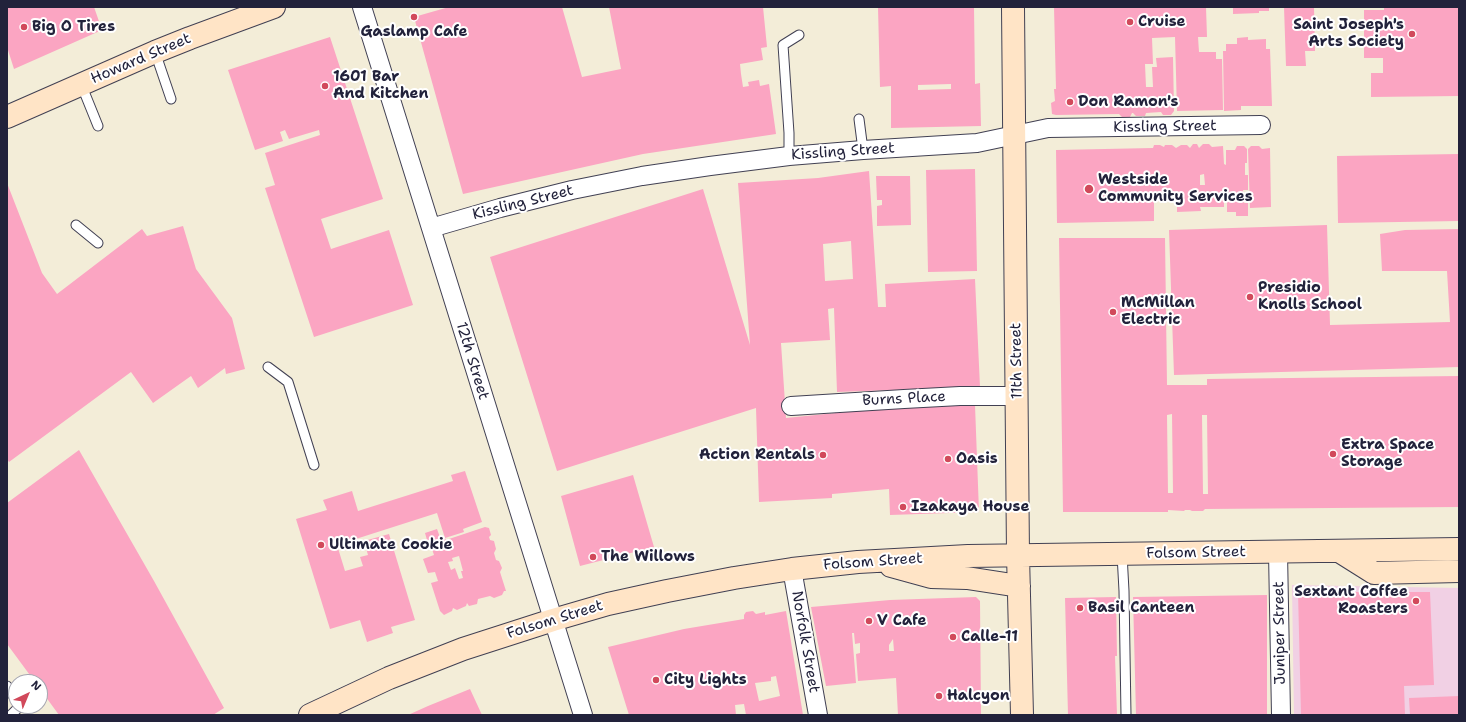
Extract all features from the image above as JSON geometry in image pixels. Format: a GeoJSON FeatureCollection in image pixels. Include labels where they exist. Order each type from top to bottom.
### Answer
{"type":"FeatureCollection","features":[{"type":"Feature","properties":{"kind":"main road","name":"Howard Street"},"geometry":{"type":"LineString","coordinates":[[8,118],[155,52],[274,7]]}},
{"type":"Feature","properties":{"kind":"main road","name":"11th Street"},"geometry":{"type":"LineString","coordinates":[[1013,7],[1018,555],[1022,715]]}},
{"type":"Feature","properties":{"kind":"main road","name":"Folsom Street"},"geometry":{"type":"LineString","coordinates":[[310,715],[395,675],[463,649],[553,620],[608,604],[667,591],[792,569],[870,561],[1018,555],[1459,549]]}},
{"type":"Feature","properties":{"kind":"main road"},"geometry":{"type":"LineString","coordinates":[[1339,551],[1374,573],[1459,571]]}},
{"type":"Feature","properties":{"kind":"main road"},"geometry":{"type":"LineString","coordinates":[[870,561],[931,577],[967,578],[1019,586]]}},
{"type":"Feature","properties":{"kind":"street","name":"12th Street"},"geometry":{"type":"LineString","coordinates":[[362,7],[583,715]]}},
{"type":"Feature","properties":{"kind":"street","name":"Kissling Street"},"geometry":{"type":"LineString","coordinates":[[431,228],[500,208],[642,176],[789,156],[863,150],[977,144],[1048,128],[1261,126]]}},
{"type":"Feature","properties":{"kind":"street","name":"Burns Place"},"geometry":{"type":"LineString","coordinates":[[791,406],[904,399],[1017,396]]}},
{"type":"Feature","properties":{"kind":"street","name":"Juniper Street"},"geometry":{"type":"LineString","coordinates":[[1278,552],[1281,715]]}},
{"type":"Feature","properties":{"kind":"street","name":"Norfolk Street"},"geometry":{"type":"LineString","coordinates":[[792,569],[818,715]]}},
{"type":"Feature","properties":{"kind":"lane"},"geometry":{"type":"LineString","coordinates":[[789,156],[783,45],[799,35]]}},
{"type":"Feature","properties":{"kind":"lane"},"geometry":{"type":"LineString","coordinates":[[155,52],[171,98]]}},
{"type":"Feature","properties":{"kind":"lane"},"geometry":{"type":"LineString","coordinates":[[82,84],[98,126]]}},
{"type":"Feature","properties":{"kind":"lane"},"geometry":{"type":"LineString","coordinates":[[859,119],[863,150]]}},
{"type":"Feature","properties":{"kind":"lane"},"geometry":{"type":"LineString","coordinates":[[76,225],[98,243]]}},
{"type":"Feature","properties":{"kind":"lane"},"geometry":{"type":"LineString","coordinates":[[268,367],[288,382],[314,465]]}},
{"type":"Feature","properties":{"kind":"lane"},"geometry":{"type":"LineString","coordinates":[[1122,554],[1126,715]]}},
{"type":"Feature","properties":{"kind":"shaded area"},"geometry":{"type":"Polygon","coordinates":[[[1292,585],[1459,588],[1459,715],[1294,715],[1292,585]]]}},
{"type":"Feature","properties":{"kind":"building"},"geometry":{"type":"Polygon","coordinates":[[[7,7],[94,7],[102,30],[14,69],[7,47],[7,7]]]}},
{"type":"Feature","properties":{"kind":"building"},"geometry":{"type":"Polygon","coordinates":[[[449,7],[562,7],[582,77],[621,69],[609,7],[763,7],[767,47],[761,48],[763,60],[740,64],[741,74],[743,87],[749,86],[748,82],[759,80],[760,86],[769,84],[776,134],[643,154],[463,194],[414,17],[449,7]]]}},
{"type":"Feature","properties":{"kind":"building"},"geometry":{"type":"Polygon","coordinates":[[[878,7],[974,7],[975,84],[980,83],[981,126],[891,128],[891,86],[880,87],[878,7]],[[951,84],[918,85],[918,90],[951,89],[951,84]]]}},
{"type":"Feature","properties":{"kind":"building"},"geometry":{"type":"Polygon","coordinates":[[[1054,7],[1206,7],[1207,37],[1198,37],[1199,52],[1216,52],[1216,59],[1222,59],[1223,110],[1177,111],[1175,37],[1152,38],[1153,64],[1145,64],[1146,87],[1153,87],[1152,67],[1157,67],[1156,58],[1173,57],[1174,111],[1171,115],[1163,115],[1161,112],[1146,113],[1145,116],[1136,116],[1132,113],[1130,117],[1122,117],[1119,114],[1052,114],[1051,103],[1055,101],[1054,89],[1056,89],[1054,7]]]}},
{"type":"Feature","properties":{"kind":"building"},"geometry":{"type":"Polygon","coordinates":[[[1233,7],[1269,7],[1269,11],[1233,14],[1233,7]]]}},
{"type":"Feature","properties":{"kind":"building"},"geometry":{"type":"Polygon","coordinates":[[[1284,7],[1314,7],[1315,51],[1305,51],[1306,66],[1286,66],[1284,7]]]}},
{"type":"Feature","properties":{"kind":"building","name":"Saint Joseph's Arts Society"},"geometry":{"type":"Polygon","coordinates":[[[1384,7],[1459,7],[1459,96],[1371,97],[1371,73],[1383,73],[1383,58],[1364,58],[1364,10],[1384,10],[1384,7]]]}},
{"type":"Feature","properties":{"kind":"building"},"geometry":{"type":"Polygon","coordinates":[[[330,37],[383,199],[321,219],[331,249],[389,230],[413,305],[314,337],[265,188],[275,185],[265,153],[320,135],[319,130],[289,139],[285,130],[280,132],[283,141],[255,150],[228,70],[330,37]]]}},
{"type":"Feature","properties":{"kind":"building"},"geometry":{"type":"Polygon","coordinates":[[[1248,37],[1248,40],[1266,39],[1266,49],[1270,49],[1272,106],[1241,106],[1241,110],[1224,111],[1223,51],[1226,51],[1226,44],[1237,44],[1237,38],[1248,37]]]}},
{"type":"Feature","properties":{"kind":"building"},"geometry":{"type":"Polygon","coordinates":[[[1193,144],[1197,144],[1199,148],[1203,144],[1209,144],[1212,147],[1223,146],[1224,164],[1226,165],[1226,150],[1235,150],[1237,146],[1244,146],[1247,149],[1245,175],[1248,175],[1248,190],[1243,190],[1244,203],[1248,203],[1248,216],[1236,216],[1236,212],[1227,212],[1227,188],[1224,188],[1224,207],[1200,207],[1201,211],[1177,212],[1177,197],[1154,197],[1154,221],[1057,223],[1056,150],[1153,148],[1154,145],[1164,147],[1165,145],[1172,145],[1176,148],[1181,145],[1187,145],[1190,148],[1193,144]],[[1204,174],[1200,175],[1200,185],[1205,185],[1204,174]]]}},
{"type":"Feature","properties":{"kind":"building"},"geometry":{"type":"Polygon","coordinates":[[[1251,146],[1259,146],[1262,149],[1270,148],[1271,207],[1250,208],[1248,149],[1251,146]]]}},
{"type":"Feature","properties":{"kind":"building"},"geometry":{"type":"Polygon","coordinates":[[[1459,154],[1459,221],[1338,223],[1337,156],[1459,154]]]}},
{"type":"Feature","properties":{"kind":"building"},"geometry":{"type":"Polygon","coordinates":[[[975,169],[977,271],[928,272],[926,170],[975,169]]]}},
{"type":"Feature","properties":{"kind":"building"},"geometry":{"type":"Polygon","coordinates":[[[869,171],[878,307],[886,307],[885,284],[975,279],[980,387],[837,392],[834,308],[828,309],[830,340],[781,343],[786,418],[885,408],[975,405],[979,512],[890,515],[889,489],[832,494],[832,498],[759,502],[756,408],[557,471],[490,257],[703,189],[750,345],[738,183],[818,178],[869,171]],[[851,241],[823,244],[825,281],[853,279],[851,241]]]}},
{"type":"Feature","properties":{"kind":"building"},"geometry":{"type":"Polygon","coordinates":[[[876,176],[910,176],[911,225],[877,226],[877,206],[882,205],[882,200],[877,200],[876,176]]]}},
{"type":"Feature","properties":{"kind":"building"},"geometry":{"type":"Polygon","coordinates":[[[7,183],[42,273],[57,294],[142,229],[147,236],[183,226],[196,269],[232,318],[245,369],[226,374],[225,368],[198,388],[191,376],[153,403],[131,372],[9,462],[7,459],[7,183]]]}},
{"type":"Feature","properties":{"kind":"building","name":"Presidio Knolls School"},"geometry":{"type":"Polygon","coordinates":[[[1327,225],[1330,325],[1450,322],[1447,271],[1382,271],[1380,234],[1405,230],[1459,229],[1459,367],[1174,375],[1169,230],[1327,225]]]}},
{"type":"Feature","properties":{"kind":"building"},"geometry":{"type":"Polygon","coordinates":[[[1059,238],[1165,238],[1167,385],[1207,385],[1207,379],[1459,376],[1459,507],[1205,509],[1203,511],[1168,510],[1168,512],[1063,512],[1059,238]],[[1172,414],[1167,415],[1168,493],[1173,493],[1172,414]],[[1202,415],[1203,494],[1208,494],[1207,415],[1202,415]]]}},
{"type":"Feature","properties":{"kind":"building"},"geometry":{"type":"Polygon","coordinates":[[[79,450],[224,708],[213,715],[59,715],[48,700],[48,674],[29,674],[7,644],[7,503],[79,450]]]}},
{"type":"Feature","properties":{"kind":"building"},"geometry":{"type":"Polygon","coordinates":[[[465,471],[482,522],[463,529],[464,532],[445,538],[437,513],[337,545],[345,571],[363,566],[360,557],[368,555],[364,541],[389,534],[415,620],[391,627],[393,633],[367,642],[360,620],[330,629],[296,519],[327,510],[323,500],[352,491],[358,511],[453,481],[451,475],[465,471]]]}},
{"type":"Feature","properties":{"kind":"building"},"geometry":{"type":"Polygon","coordinates":[[[633,475],[654,547],[580,566],[561,496],[633,475]]]}},
{"type":"Feature","properties":{"kind":"building"},"geometry":{"type":"Polygon","coordinates":[[[485,527],[489,528],[491,535],[489,537],[490,540],[494,541],[496,549],[494,553],[496,560],[499,561],[502,568],[500,572],[506,591],[504,591],[502,595],[494,598],[490,596],[478,599],[477,604],[469,606],[467,603],[466,606],[457,610],[453,608],[452,611],[444,615],[440,611],[431,583],[438,581],[435,572],[428,573],[423,559],[434,555],[425,533],[437,529],[441,540],[445,538],[446,540],[485,527]],[[459,556],[452,558],[453,561],[448,562],[451,570],[455,568],[459,579],[463,578],[461,571],[463,571],[459,556]]]}},
{"type":"Feature","properties":{"kind":"building"},"geometry":{"type":"Polygon","coordinates":[[[1298,592],[1430,592],[1434,685],[1404,686],[1405,715],[1301,715],[1298,592]]]}},
{"type":"Feature","properties":{"kind":"building"},"geometry":{"type":"Polygon","coordinates":[[[1267,595],[1267,715],[1136,715],[1133,597],[1267,595]]]}},
{"type":"Feature","properties":{"kind":"building"},"geometry":{"type":"Polygon","coordinates":[[[976,597],[980,601],[981,715],[898,715],[896,678],[858,681],[856,654],[860,653],[860,643],[855,644],[854,633],[852,633],[856,683],[826,686],[811,607],[890,600],[976,597]],[[893,639],[889,645],[889,651],[894,651],[893,639]]]}},
{"type":"Feature","properties":{"kind":"building"},"geometry":{"type":"Polygon","coordinates":[[[1116,597],[1117,656],[1115,656],[1117,715],[1068,715],[1065,598],[1116,597]]]}},
{"type":"Feature","properties":{"kind":"building"},"geometry":{"type":"Polygon","coordinates":[[[753,611],[756,614],[765,612],[765,615],[786,611],[803,715],[746,715],[744,704],[735,705],[736,715],[629,715],[608,647],[684,629],[744,619],[746,612],[753,611]],[[776,676],[771,677],[771,681],[755,683],[759,701],[780,696],[776,676]]]}},
{"type":"Feature","properties":{"kind":"building"},"geometry":{"type":"Polygon","coordinates":[[[470,689],[482,715],[408,715],[428,706],[470,689]]]}},
{"type":"Feature","properties":{"kind":"building"},"geometry":{"type":"Polygon","coordinates":[[[1459,696],[1459,715],[1410,715],[1409,698],[1459,696]]]}},
{"type":"Feature","properties":{"kind":"place","name":"Gaslamp Cafe"},"geometry":{"type":"Point","coordinates":[414,17]}},
{"type":"Feature","properties":{"kind":"place","name":"Cruise"},"geometry":{"type":"Point","coordinates":[1130,22]}},
{"type":"Feature","properties":{"kind":"place","name":"Big O Tires"},"geometry":{"type":"Point","coordinates":[24,27]}},
{"type":"Feature","properties":{"kind":"place","name":"Saint Joseph's Arts Society"},"geometry":{"type":"Point","coordinates":[1412,34]}},
{"type":"Feature","properties":{"kind":"place","name":"1601 Bar And Kitchen"},"geometry":{"type":"Point","coordinates":[325,86]}},
{"type":"Feature","properties":{"kind":"place","name":"Don Ramon's"},"geometry":{"type":"Point","coordinates":[1070,102]}},
{"type":"Feature","properties":{"kind":"place","name":"Westside Community Services"},"geometry":{"type":"Point","coordinates":[1089,189]}},
{"type":"Feature","properties":{"kind":"place","name":"Presidio Knolls School"},"geometry":{"type":"Point","coordinates":[1250,297]}},
{"type":"Feature","properties":{"kind":"place","name":"McMillan Electric"},"geometry":{"type":"Point","coordinates":[1113,312]}},
{"type":"Feature","properties":{"kind":"place","name":"Extra Space Storage"},"geometry":{"type":"Point","coordinates":[1333,454]}},
{"type":"Feature","properties":{"kind":"place","name":"Action Rentals"},"geometry":{"type":"Point","coordinates":[823,455]}},
{"type":"Feature","properties":{"kind":"place","name":"Oasis"},"geometry":{"type":"Point","coordinates":[948,459]}},
{"type":"Feature","properties":{"kind":"place","name":"Izakaya House"},"geometry":{"type":"Point","coordinates":[903,507]}},
{"type":"Feature","properties":{"kind":"place","name":"Ultimate Cookie"},"geometry":{"type":"Point","coordinates":[321,545]}},
{"type":"Feature","properties":{"kind":"place","name":"The Willows"},"geometry":{"type":"Point","coordinates":[593,557]}},
{"type":"Feature","properties":{"kind":"place","name":"Sextant Coffee Roasters"},"geometry":{"type":"Point","coordinates":[1416,601]}},
{"type":"Feature","properties":{"kind":"place","name":"Basil Canteen"},"geometry":{"type":"Point","coordinates":[1080,608]}},
{"type":"Feature","properties":{"kind":"place","name":"V Cafe"},"geometry":{"type":"Point","coordinates":[869,621]}},
{"type":"Feature","properties":{"kind":"place","name":"Calle-11"},"geometry":{"type":"Point","coordinates":[953,637]}},
{"type":"Feature","properties":{"kind":"place","name":"City Lights"},"geometry":{"type":"Point","coordinates":[656,680]}},
{"type":"Feature","properties":{"kind":"place","name":"Halcyon"},"geometry":{"type":"Point","coordinates":[939,696]}}]}
